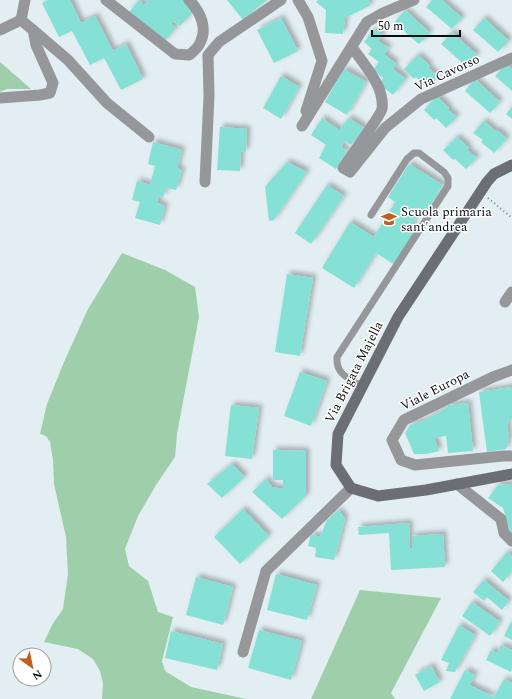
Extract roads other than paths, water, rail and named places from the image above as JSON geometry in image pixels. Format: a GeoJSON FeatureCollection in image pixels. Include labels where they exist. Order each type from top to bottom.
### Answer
{"type":"FeatureCollection","features":[{"type":"Feature","properties":{"kind":"main road","name":"Via Brigata Majella"},"geometry":{"type":"LineString","coordinates":[[351,488],[336,465],[338,434],[398,317],[487,182],[494,174],[512,165]]}},
{"type":"Feature","properties":{"kind":"main road"},"geometry":{"type":"LineString","coordinates":[[351,488],[378,496],[426,490],[512,474]]}},
{"type":"Feature","properties":{"kind":"street"},"geometry":{"type":"LineString","coordinates":[[21,20],[25,0]]}},
{"type":"Feature","properties":{"kind":"street"},"geometry":{"type":"LineString","coordinates":[[106,0],[175,54],[189,55],[200,43],[204,27],[197,8],[189,0]]}},
{"type":"Feature","properties":{"kind":"street"},"geometry":{"type":"LineString","coordinates":[[205,182],[209,96],[208,55],[219,42],[281,0]]}},
{"type":"Feature","properties":{"kind":"street"},"geometry":{"type":"LineString","coordinates":[[298,0],[308,17],[322,61],[304,123],[367,22],[383,13],[414,0]]}},
{"type":"Feature","properties":{"kind":"street"},"geometry":{"type":"LineString","coordinates":[[0,30],[21,20]]}},
{"type":"Feature","properties":{"kind":"street"},"geometry":{"type":"LineString","coordinates":[[21,20],[68,60],[107,103],[149,137]]}},
{"type":"Feature","properties":{"kind":"street"},"geometry":{"type":"LineString","coordinates":[[0,98],[50,93],[53,83],[36,45],[33,30]]}},
{"type":"Feature","properties":{"kind":"street","name":"Via Cavorso"},"geometry":{"type":"LineString","coordinates":[[352,47],[376,83],[381,96],[382,111],[343,168],[350,172],[385,128],[421,99],[512,58]]}},
{"type":"Feature","properties":{"kind":"street"},"geometry":{"type":"LineString","coordinates":[[504,302],[512,292]]}},
{"type":"Feature","properties":{"kind":"street","name":"Viale Europa"},"geometry":{"type":"LineString","coordinates":[[512,370],[493,376],[404,420],[392,440],[401,460],[415,465],[512,456]]}},
{"type":"Feature","properties":{"kind":"street"},"geometry":{"type":"LineString","coordinates":[[457,484],[501,519],[504,533],[512,540]]}},
{"type":"Feature","properties":{"kind":"street"},"geometry":{"type":"LineString","coordinates":[[243,652],[266,571],[351,488]]}},
{"type":"Feature","properties":{"kind":"lane"},"geometry":{"type":"LineString","coordinates":[[362,387],[339,372],[337,356],[448,186],[448,178],[444,172],[419,153],[414,153],[407,159],[371,215]]}},
{"type":"Feature","properties":{"kind":"place","name":"Scuola primaria sant'andrea"},"geometry":{"type":"Point","coordinates":[389,219]}}]}
